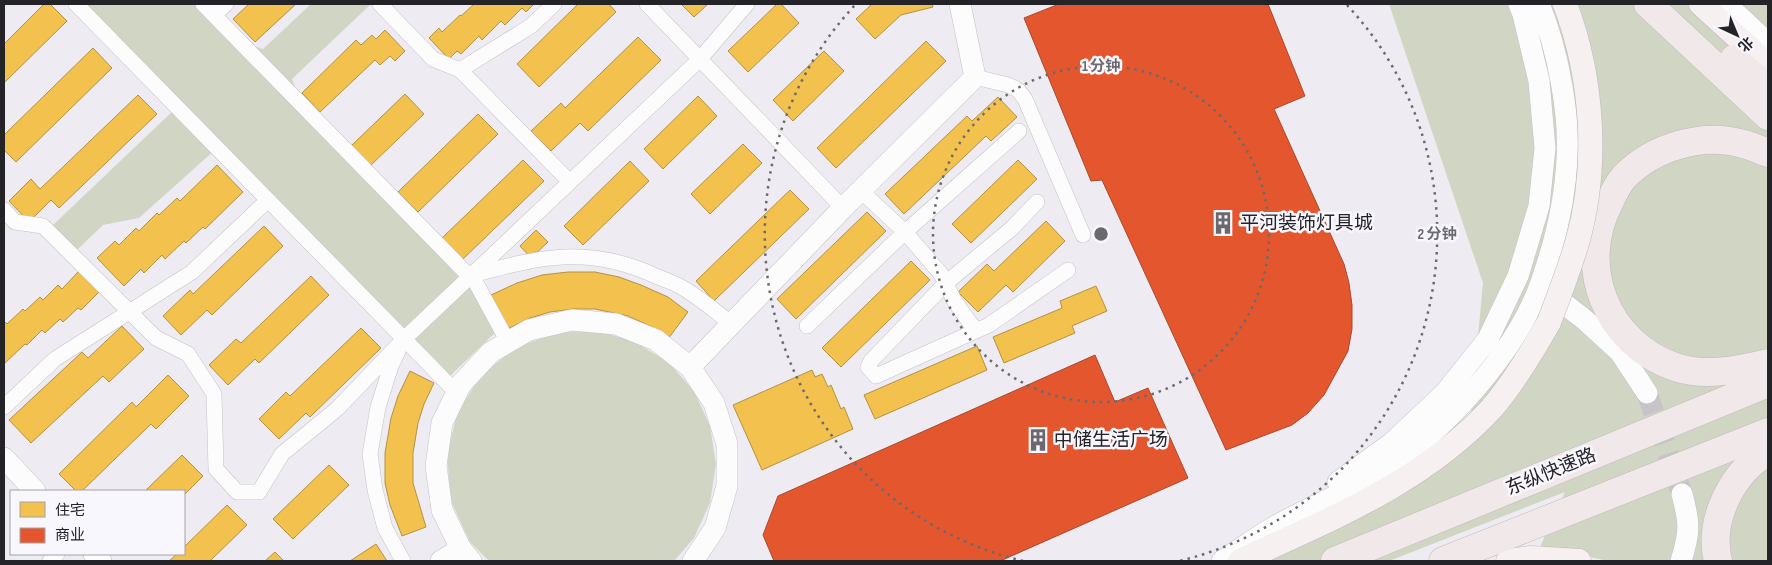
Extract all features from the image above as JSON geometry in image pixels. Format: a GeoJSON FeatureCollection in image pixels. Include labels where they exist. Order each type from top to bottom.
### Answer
{"type":"FeatureCollection","features":[{"type":"Feature","properties":{"kind":"highway"},"geometry":{"type":"LineString","coordinates":[[1648,4],[1768,116]]}},
{"type":"Feature","properties":{"kind":"highway"},"geometry":{"type":"LineString","coordinates":[[1674,4],[1768,89]]}},
{"type":"Feature","properties":{"kind":"highway"},"geometry":{"type":"LineString","coordinates":[[1768,153],[1742,144],[1711,140],[1676,146],[1658,152],[1639,164],[1623,178],[1603,214],[1597,233],[1595,252],[1597,276],[1607,307],[1617,324],[1629,338],[1644,350],[1676,367],[1696,371],[1720,371],[1768,363]]}},
{"type":"Feature","properties":{"kind":"highway","name":"东纵快速路"},"geometry":{"type":"LineString","coordinates":[[1334,561],[1768,383]]}},
{"type":"Feature","properties":{"kind":"highway"},"geometry":{"type":"LineString","coordinates":[[1443,561],[1767,448]]}},
{"type":"Feature","properties":{"kind":"highway"},"geometry":{"type":"LineString","coordinates":[[1718,561],[1716,552],[1717,524],[1726,498],[1736,481],[1767,448]]}},
{"type":"Feature","properties":{"kind":"main road"},"geometry":{"type":"LineString","coordinates":[[1240,561],[1377,496],[1412,475],[1459,439],[1492,407],[1533,350],[1549,322],[1577,242],[1590,173],[1587,87],[1565,4]]}},
{"type":"Feature","properties":{"kind":"main road"},"geometry":{"type":"LineString","coordinates":[[1701,4],[1768,65]]}},
{"type":"Feature","properties":{"kind":"main road"},"geometry":{"type":"LineString","coordinates":[[1508,561],[1531,558],[1579,561]]}},
{"type":"Feature","properties":{"kind":"street"},"geometry":{"type":"LineString","coordinates":[[76,4],[457,393]]}},
{"type":"Feature","properties":{"kind":"street"},"geometry":{"type":"LineString","coordinates":[[203,4],[476,283],[508,342]]}},
{"type":"Feature","properties":{"kind":"street"},"geometry":{"type":"LineString","coordinates":[[214,15],[226,4]]}},
{"type":"Feature","properties":{"kind":"street"},"geometry":{"type":"LineString","coordinates":[[380,4],[433,59],[460,70],[570,182]]}},
{"type":"Feature","properties":{"kind":"street"},"geometry":{"type":"LineString","coordinates":[[460,70],[531,26],[554,4]]}},
{"type":"Feature","properties":{"kind":"street"},"geometry":{"type":"LineString","coordinates":[[647,4],[843,208]]}},
{"type":"Feature","properties":{"kind":"street"},"geometry":{"type":"LineString","coordinates":[[4,210],[16,222],[43,226],[156,338],[188,354],[214,394],[216,469],[237,492],[259,492],[282,454],[337,409],[404,339],[700,59],[747,4]]}},
{"type":"Feature","properties":{"kind":"street"},"geometry":{"type":"LineString","coordinates":[[960,4],[975,77]]}},
{"type":"Feature","properties":{"kind":"street"},"geometry":{"type":"LineString","coordinates":[[1222,561],[1280,523],[1392,443],[1445,392],[1488,339],[1518,276],[1539,206],[1545,148],[1539,81],[1519,4]]}},
{"type":"Feature","properties":{"kind":"street"},"geometry":{"type":"LineString","coordinates":[[1280,523],[1381,472],[1432,432],[1481,382],[1502,354],[1524,318],[1540,285],[1560,213],[1567,158],[1565,111],[1557,64],[1550,33],[1539,4]]}},
{"type":"Feature","properties":{"kind":"street"},"geometry":{"type":"LineString","coordinates":[[1726,4],[1768,43]]}},
{"type":"Feature","properties":{"kind":"street"},"geometry":{"type":"LineString","coordinates":[[690,367],[843,208],[975,77]]}},
{"type":"Feature","properties":{"kind":"street"},"geometry":{"type":"LineString","coordinates":[[975,77],[1018,90],[1026,99],[1083,235]]}},
{"type":"Feature","properties":{"kind":"street"},"geometry":{"type":"LineString","coordinates":[[807,326],[905,232],[1019,131]]}},
{"type":"Feature","properties":{"kind":"street"},"geometry":{"type":"LineString","coordinates":[[861,192],[905,232],[941,274],[955,302],[976,331]]}},
{"type":"Feature","properties":{"kind":"street"},"geometry":{"type":"LineString","coordinates":[[4,407],[55,359],[192,272],[268,200]]}},
{"type":"Feature","properties":{"kind":"street"},"geometry":{"type":"LineString","coordinates":[[1037,202],[1011,229],[946,283],[871,361],[868,367],[876,376],[989,325],[1068,270]]}},
{"type":"Feature","properties":{"kind":"street"},"geometry":{"type":"LineString","coordinates":[[469,277],[512,264],[554,257],[598,257],[638,267],[682,288],[732,324]]}},
{"type":"Feature","properties":{"kind":"street"},"geometry":{"type":"LineString","coordinates":[[1540,285],[1585,320],[1620,352],[1647,393]]}},
{"type":"Feature","properties":{"kind":"street"},"geometry":{"type":"LineString","coordinates":[[441,561],[466,555],[442,510],[436,466],[442,423],[461,384],[491,352],[508,342],[529,330],[572,320],[616,324],[656,340],[690,367],[714,403],[727,444],[727,486],[715,528],[693,561]]}},
{"type":"Feature","properties":{"kind":"street"},"geometry":{"type":"LineString","coordinates":[[403,561],[385,528],[375,490],[370,454],[378,407],[391,366],[404,339]]}},
{"type":"Feature","properties":{"kind":"street"},"geometry":{"type":"LineString","coordinates":[[4,458],[34,490]]}},
{"type":"Feature","properties":{"kind":"street"},"geometry":{"type":"LineString","coordinates":[[1681,561],[1688,539],[1688,517],[1682,494]]}},
{"type":"Feature","properties":{"kind":"green space"},"geometry":{"type":"Polygon","coordinates":[[[73,4],[205,4],[243,43],[263,49],[311,4],[371,4],[292,79],[305,113],[483,295],[503,325],[450,376],[216,149],[139,218],[103,225],[77,250],[52,226],[176,108],[73,4]]]}},
{"type":"Feature","properties":{"kind":"green space"},"geometry":{"type":"Polygon","coordinates":[[[1389,4],[1768,4],[1768,561],[1609,561],[1540,547],[1565,492],[1389,561],[1267,561],[1468,445],[1483,283],[1389,4]]]}},
{"type":"Feature","properties":{"kind":"green space"},"geometry":{"type":"Polygon","coordinates":[[[598,331],[635,342],[668,362],[694,391],[710,426],[716,464],[710,503],[694,538],[674,561],[489,561],[470,542],[451,501],[447,456],[457,413],[481,375],[517,347],[559,332],[598,331]]]}},
{"type":"Feature","properties":{"kind":"building: 住宅"},"geometry":{"type":"Polygon","coordinates":[[[44,4],[50,4],[67,21],[4,83],[4,44],[44,4]]]}},
{"type":"Feature","properties":{"kind":"building: 住宅"},"geometry":{"type":"Polygon","coordinates":[[[249,4],[296,4],[255,42],[233,19],[249,4]]]}},
{"type":"Feature","properties":{"kind":"building: 住宅"},"geometry":{"type":"Polygon","coordinates":[[[474,4],[534,4],[526,12],[522,8],[505,25],[501,21],[482,40],[479,36],[461,54],[457,51],[449,59],[429,38],[439,28],[442,32],[474,4]]]}},
{"type":"Feature","properties":{"kind":"building: 住宅"},"geometry":{"type":"Polygon","coordinates":[[[578,4],[609,4],[616,12],[539,87],[517,64],[578,4]]]}},
{"type":"Feature","properties":{"kind":"building: 住宅"},"geometry":{"type":"Polygon","coordinates":[[[681,4],[708,4],[694,17],[681,4]]]}},
{"type":"Feature","properties":{"kind":"building: 住宅"},"geometry":{"type":"Polygon","coordinates":[[[777,4],[781,4],[799,23],[748,72],[728,51],[777,4]]]}},
{"type":"Feature","properties":{"kind":"building: 住宅"},"geometry":{"type":"Polygon","coordinates":[[[872,4],[932,4],[933,7],[901,15],[875,39],[856,19],[872,4]]]}},
{"type":"Feature","properties":{"kind":"building: 住宅"},"geometry":{"type":"Polygon","coordinates":[[[385,30],[405,51],[395,61],[390,56],[380,65],[375,60],[320,112],[302,93],[356,40],[361,45],[372,35],[376,39],[385,30]]]}},
{"type":"Feature","properties":{"kind":"building: 住宅"},"geometry":{"type":"Polygon","coordinates":[[[638,37],[661,60],[588,131],[580,123],[551,151],[531,131],[561,103],[565,108],[638,37]]]}},
{"type":"Feature","properties":{"kind":"building: 住宅"},"geometry":{"type":"Polygon","coordinates":[[[926,41],[946,61],[836,168],[817,148],[926,41]]]}},
{"type":"Feature","properties":{"kind":"building: 住宅"},"geometry":{"type":"Polygon","coordinates":[[[93,48],[112,68],[16,162],[4,150],[4,135],[93,48]]]}},
{"type":"Feature","properties":{"kind":"building: 住宅"},"geometry":{"type":"Polygon","coordinates":[[[824,51],[844,71],[793,121],[773,100],[824,51]]]}},
{"type":"Feature","properties":{"kind":"building: 住宅"},"geometry":{"type":"Polygon","coordinates":[[[405,94],[424,114],[370,166],[351,146],[405,94]]]}},
{"type":"Feature","properties":{"kind":"building: 住宅"},"geometry":{"type":"Polygon","coordinates":[[[138,95],[157,114],[59,208],[51,200],[29,222],[9,201],[31,179],[40,189],[138,95]]]}},
{"type":"Feature","properties":{"kind":"building: 住宅"},"geometry":{"type":"Polygon","coordinates":[[[698,96],[717,116],[663,169],[644,149],[698,96]]]}},
{"type":"Feature","properties":{"kind":"building: 住宅"},"geometry":{"type":"Polygon","coordinates":[[[998,97],[1017,117],[991,141],[986,136],[904,214],[885,194],[967,116],[972,121],[998,97]]]}},
{"type":"Feature","properties":{"kind":"building: 住宅"},"geometry":{"type":"Polygon","coordinates":[[[478,114],[498,134],[418,212],[398,192],[478,114]]]}},
{"type":"Feature","properties":{"kind":"building: 住宅"},"geometry":{"type":"Polygon","coordinates":[[[743,144],[762,163],[710,214],[691,194],[743,144]]]}},
{"type":"Feature","properties":{"kind":"building: 住宅"},"geometry":{"type":"Polygon","coordinates":[[[523,160],[544,181],[463,259],[442,238],[523,160]]]}},
{"type":"Feature","properties":{"kind":"building: 住宅"},"geometry":{"type":"Polygon","coordinates":[[[1018,160],[1037,179],[971,243],[952,224],[1018,160]]]}},
{"type":"Feature","properties":{"kind":"building: 住宅"},"geometry":{"type":"Polygon","coordinates":[[[630,161],[649,181],[583,245],[564,226],[630,161]]]}},
{"type":"Feature","properties":{"kind":"building: 住宅"},"geometry":{"type":"Polygon","coordinates":[[[217,165],[243,192],[205,229],[203,227],[186,243],[184,241],[165,259],[162,255],[144,273],[141,269],[124,286],[97,258],[115,241],[119,245],[136,228],[139,231],[157,213],[159,215],[177,198],[180,201],[217,165]]]}},
{"type":"Feature","properties":{"kind":"building: 住宅"},"geometry":{"type":"Polygon","coordinates":[[[790,190],[809,209],[714,301],[696,281],[790,190]]]}},
{"type":"Feature","properties":{"kind":"building: 住宅"},"geometry":{"type":"Polygon","coordinates":[[[867,212],[886,231],[796,319],[777,299],[867,212]]]}},
{"type":"Feature","properties":{"kind":"building: 住宅"},"geometry":{"type":"Polygon","coordinates":[[[1046,221],[1065,241],[1013,292],[1006,285],[978,312],[958,292],[987,264],[994,271],[1046,221]]]}},
{"type":"Feature","properties":{"kind":"building: 住宅"},"geometry":{"type":"Polygon","coordinates":[[[264,226],[283,246],[212,315],[207,310],[181,335],[163,316],[190,290],[193,294],[264,226]]]}},
{"type":"Feature","properties":{"kind":"building: 住宅"},"geometry":{"type":"Polygon","coordinates":[[[536,230],[548,242],[531,258],[520,246],[536,230]]]}},
{"type":"Feature","properties":{"kind":"building: 住宅"},"geometry":{"type":"Polygon","coordinates":[[[911,261],[930,280],[841,367],[822,348],[911,261]]]}},
{"type":"Feature","properties":{"kind":"building: 住宅"},"geometry":{"type":"Polygon","coordinates":[[[79,271],[99,292],[81,310],[78,308],[63,322],[60,319],[45,333],[42,330],[4,364],[4,323],[7,324],[23,309],[25,311],[40,297],[43,300],[58,285],[62,289],[79,271]]]}},
{"type":"Feature","properties":{"kind":"building: 住宅"},"geometry":{"type":"Polygon","coordinates":[[[568,272],[595,272],[619,277],[668,297],[688,312],[668,339],[652,327],[628,316],[595,309],[550,312],[530,318],[507,329],[491,295],[517,283],[542,275],[568,272]]]}},
{"type":"Feature","properties":{"kind":"building: 住宅"},"geometry":{"type":"Polygon","coordinates":[[[311,276],[329,295],[259,363],[255,359],[228,385],[209,365],[236,339],[241,343],[311,276]]]}},
{"type":"Feature","properties":{"kind":"building: 住宅"},"geometry":{"type":"Polygon","coordinates":[[[1096,286],[1107,311],[1072,326],[1075,333],[1004,363],[993,337],[1062,308],[1060,301],[1096,286]]]}},
{"type":"Feature","properties":{"kind":"building: 住宅"},"geometry":{"type":"Polygon","coordinates":[[[122,326],[144,349],[109,382],[103,376],[31,443],[9,420],[82,352],[88,358],[122,326]]]}},
{"type":"Feature","properties":{"kind":"building: 住宅"},"geometry":{"type":"Polygon","coordinates":[[[361,328],[381,348],[310,417],[306,413],[279,439],[259,419],[286,392],[290,396],[361,328]]]}},
{"type":"Feature","properties":{"kind":"building: 住宅"},"geometry":{"type":"Polygon","coordinates":[[[977,346],[987,370],[875,419],[864,395],[977,346]]]}},
{"type":"Feature","properties":{"kind":"building: 住宅"},"geometry":{"type":"Polygon","coordinates":[[[812,370],[815,377],[822,374],[828,387],[831,385],[841,409],[844,407],[853,429],[762,470],[733,405],[812,370]]]}},
{"type":"Feature","properties":{"kind":"building: 住宅"},"geometry":{"type":"Polygon","coordinates":[[[410,371],[434,383],[418,423],[413,453],[413,483],[426,527],[402,536],[390,505],[385,483],[385,453],[391,418],[398,396],[410,371]]]}},
{"type":"Feature","properties":{"kind":"building: 住宅"},"geometry":{"type":"Polygon","coordinates":[[[168,375],[189,396],[156,429],[151,424],[83,490],[75,490],[59,474],[132,402],[136,407],[168,375]]]}},
{"type":"Feature","properties":{"kind":"building: 住宅"},"geometry":{"type":"Polygon","coordinates":[[[182,455],[203,476],[185,494],[185,490],[146,490],[182,455]]]}},
{"type":"Feature","properties":{"kind":"building: 住宅"},"geometry":{"type":"Polygon","coordinates":[[[329,465],[349,485],[293,539],[273,519],[329,465]]]}},
{"type":"Feature","properties":{"kind":"building: 住宅"},"geometry":{"type":"Polygon","coordinates":[[[227,505],[247,525],[210,561],[169,561],[176,555],[185,555],[185,546],[227,505]]]}},
{"type":"Feature","properties":{"kind":"building: 住宅"},"geometry":{"type":"Polygon","coordinates":[[[376,544],[387,561],[350,561],[376,544]]]}},
{"type":"Feature","properties":{"kind":"building: 住宅"},"geometry":{"type":"Polygon","coordinates":[[[275,552],[284,561],[265,561],[275,552]]]}},
{"type":"Feature","properties":{"kind":"building: 商业","name":"平河装饰灯具城"},"geometry":{"type":"Polygon","coordinates":[[[1059,4],[1268,4],[1305,96],[1274,109],[1344,264],[1352,305],[1352,329],[1348,351],[1324,395],[1308,413],[1292,425],[1226,450],[1102,180],[1091,181],[1024,18],[1059,4]]]}},
{"type":"Feature","properties":{"kind":"building: 商业","name":"中储生活广场"},"geometry":{"type":"Polygon","coordinates":[[[1095,355],[1115,402],[1148,388],[1188,478],[1000,561],[774,561],[763,535],[778,496],[1095,355]]]}},
{"type":"Feature","properties":{"kind":"tunnel"},"geometry":{"type":"LineString","coordinates":[[1647,393],[1682,494]]}},
{"type":"Feature","properties":{"kind":"place","name":"平河装饰灯具城"},"geometry":{"type":"Point","coordinates":[1223,223]}},
{"type":"Feature","properties":{"kind":"place","name":"中储生活广场"},"geometry":{"type":"Point","coordinates":[1038,440]}}]}
